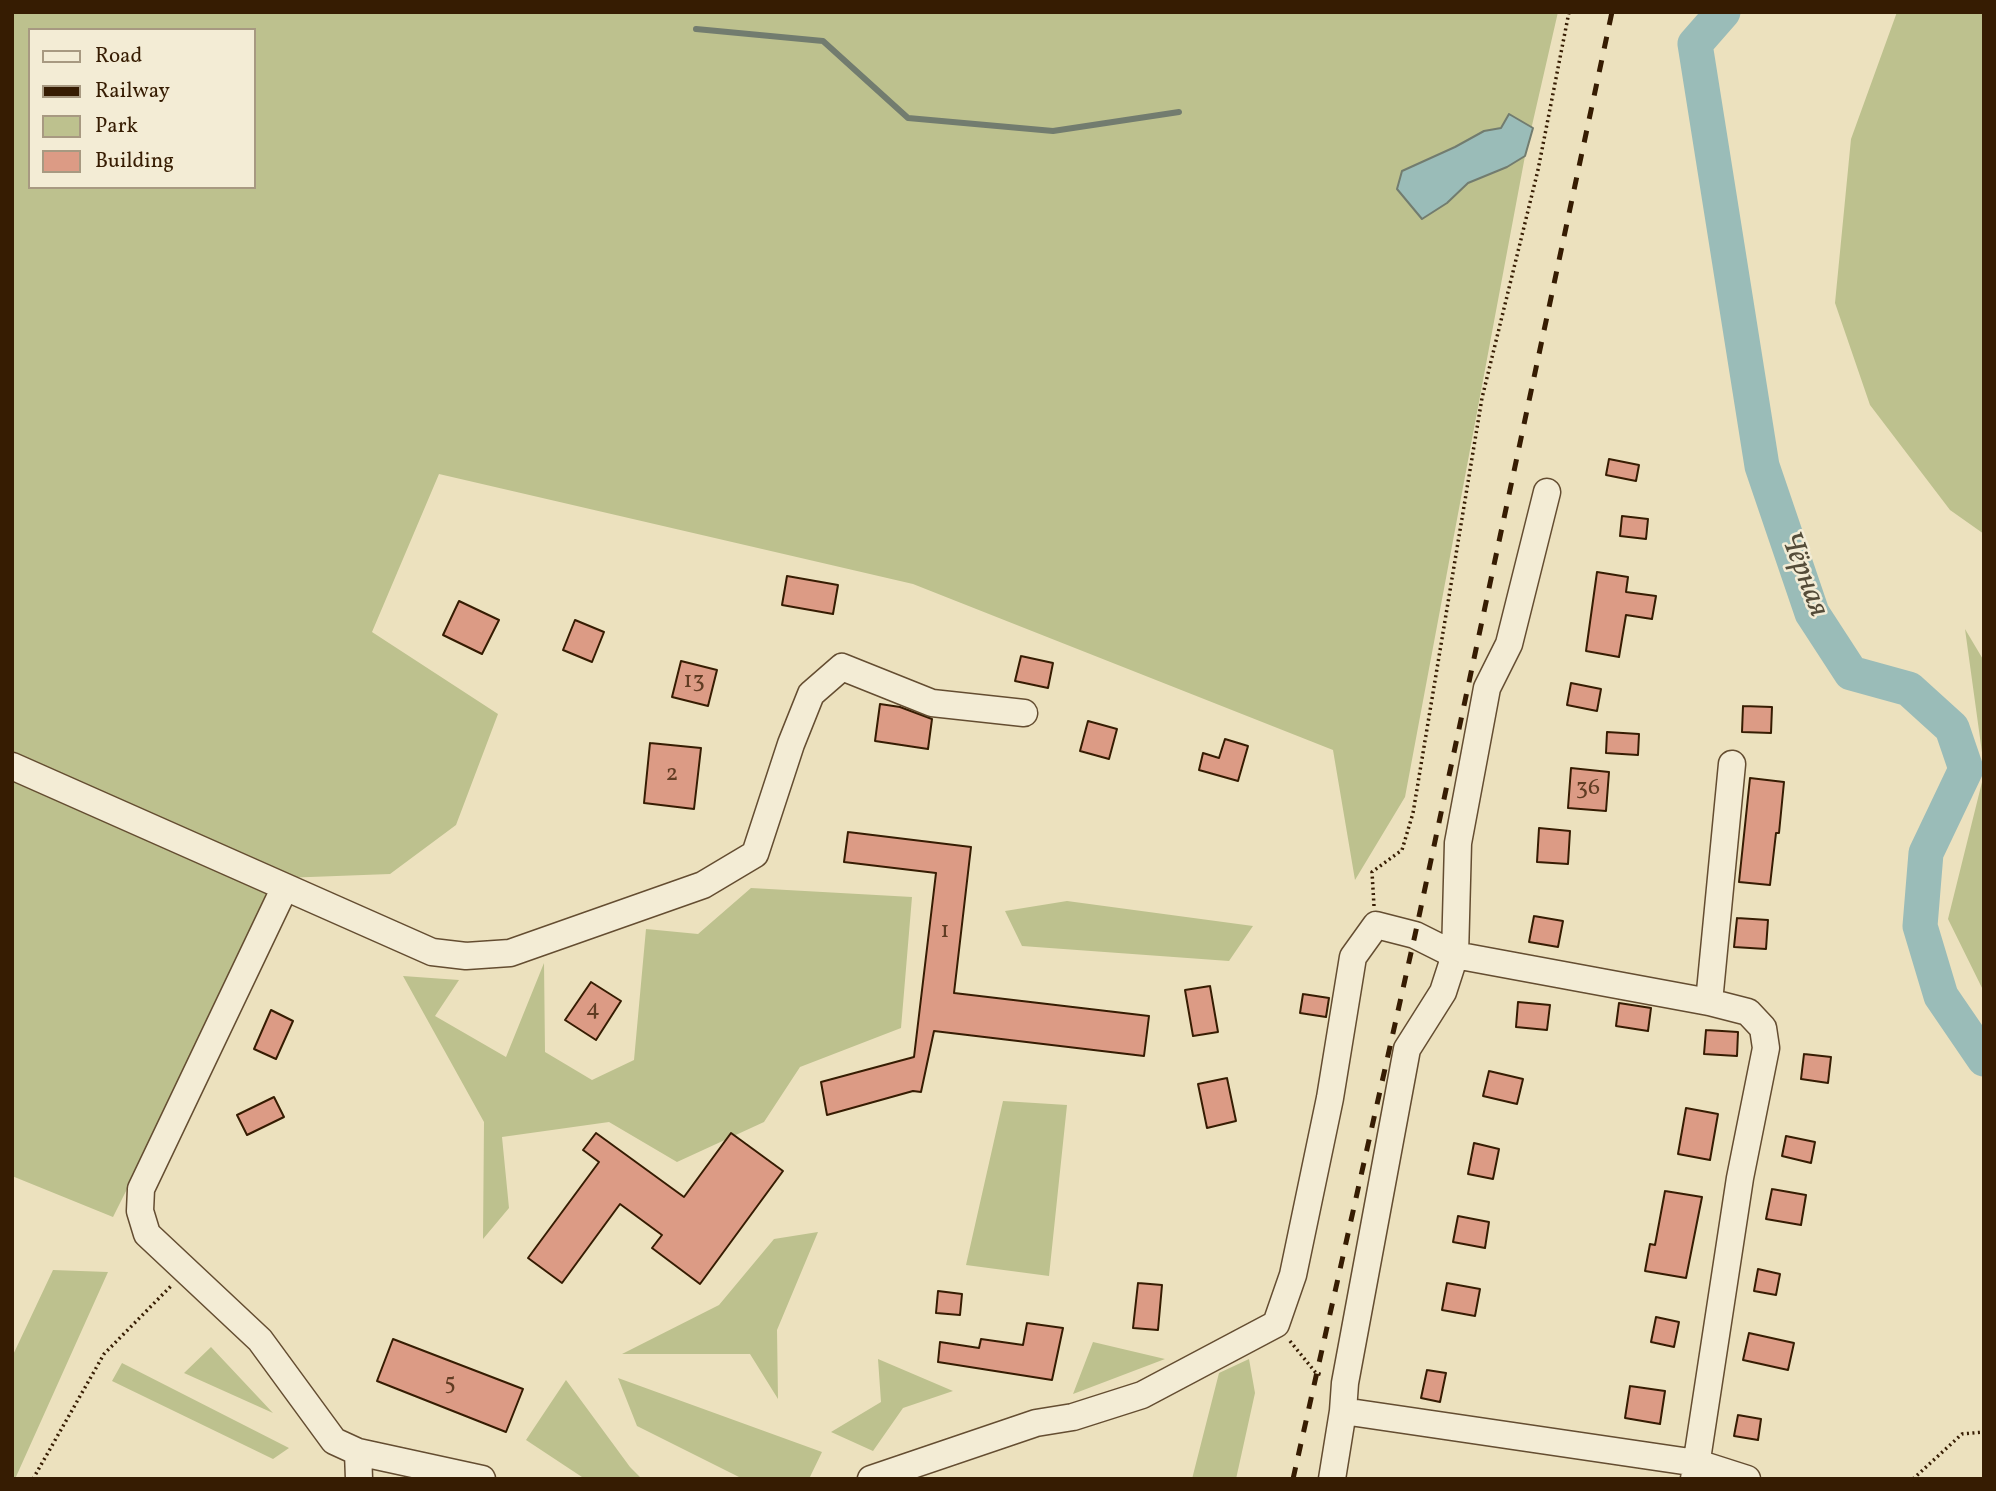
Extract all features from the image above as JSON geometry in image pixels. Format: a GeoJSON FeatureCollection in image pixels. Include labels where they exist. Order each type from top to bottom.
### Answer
{"type":"FeatureCollection","features":[{"type":"Feature","properties":{"kind":"street"},"geometry":{"type":"LineString","coordinates":[[1332,1479],[1345,1383],[1407,1049],[1443,992],[1455,955],[1458,843],[1487,688],[1509,644],[1547,492]]}},
{"type":"Feature","properties":{"kind":"street"},"geometry":{"type":"LineString","coordinates":[[12,766],[432,952],[466,956],[510,953],[703,885],[755,854],[791,744],[811,694],[842,667],[932,703],[1024,713]]}},
{"type":"Feature","properties":{"kind":"street"},"geometry":{"type":"LineString","coordinates":[[1709,1002],[1732,764]]}},
{"type":"Feature","properties":{"kind":"street"},"geometry":{"type":"LineString","coordinates":[[285,887],[141,1189],[140,1211],[147,1234],[260,1340],[334,1441],[358,1452],[482,1479]]}},
{"type":"Feature","properties":{"kind":"street"},"geometry":{"type":"LineString","coordinates":[[871,1479],[1037,1423],[1073,1417],[1142,1395],[1276,1324],[1293,1275],[1322,1139],[1353,957],[1376,925],[1415,935],[1455,955],[1709,1002],[1748,1012],[1763,1028],[1766,1048],[1740,1178],[1695,1471]]}},
{"type":"Feature","properties":{"kind":"street"},"geometry":{"type":"LineString","coordinates":[[1343,1412],[1748,1479]]}},
{"type":"Feature","properties":{"kind":"street"},"geometry":{"type":"LineString","coordinates":[[358,1452],[359,1479]]}},
{"type":"Feature","properties":{"kind":"path"},"geometry":{"type":"LineString","coordinates":[[1376,925],[1372,872],[1402,850],[1413,813],[1482,398],[1538,170],[1569,12]]}},
{"type":"Feature","properties":{"kind":"path"},"geometry":{"type":"LineString","coordinates":[[33,1479],[104,1354],[186,1271]]}},
{"type":"Feature","properties":{"kind":"path"},"geometry":{"type":"LineString","coordinates":[[1276,1324],[1316,1373],[1345,1383]]}},
{"type":"Feature","properties":{"kind":"path"},"geometry":{"type":"LineString","coordinates":[[1913,1479],[1962,1434],[1984,1432]]}},
{"type":"Feature","properties":{"kind":"green space"},"geometry":{"type":"Polygon","coordinates":[[[12,12],[1558,12],[1525,156],[1405,797],[1355,880],[1333,750],[913,584],[439,474],[372,632],[498,714],[456,825],[390,874],[283,878],[113,1217],[12,1176],[12,12]]]}},
{"type":"Feature","properties":{"kind":"green space"},"geometry":{"type":"Polygon","coordinates":[[[1897,12],[1984,12],[1984,534],[1950,510],[1870,405],[1835,303],[1851,139],[1897,12]]]}},
{"type":"Feature","properties":{"kind":"green space"},"geometry":{"type":"Polygon","coordinates":[[[1965,629],[1984,661],[1984,767],[1965,629]]]}},
{"type":"Feature","properties":{"kind":"green space"},"geometry":{"type":"Polygon","coordinates":[[[1984,774],[1984,992],[1948,919],[1984,774]]]}},
{"type":"Feature","properties":{"kind":"green space"},"geometry":{"type":"Polygon","coordinates":[[[751,888],[912,897],[901,1028],[800,1067],[764,1122],[677,1162],[609,1122],[502,1137],[509,1208],[483,1239],[484,1122],[403,976],[459,980],[435,1016],[506,1057],[544,963],[545,1052],[592,1080],[634,1060],[646,929],[698,934],[751,888]]]}},
{"type":"Feature","properties":{"kind":"green space"},"geometry":{"type":"Polygon","coordinates":[[[1067,901],[1253,926],[1229,961],[1022,946],[1005,911],[1067,901]]]}},
{"type":"Feature","properties":{"kind":"green space"},"geometry":{"type":"Polygon","coordinates":[[[1003,1101],[1067,1105],[1049,1276],[966,1265],[1003,1101]]]}},
{"type":"Feature","properties":{"kind":"green space"},"geometry":{"type":"Polygon","coordinates":[[[818,1232],[777,1330],[778,1399],[750,1354],[622,1354],[719,1305],[774,1239],[818,1232]]]}},
{"type":"Feature","properties":{"kind":"green space"},"geometry":{"type":"Polygon","coordinates":[[[53,1270],[108,1272],[15,1479],[12,1479],[12,1357],[53,1270]]]}},
{"type":"Feature","properties":{"kind":"green space"},"geometry":{"type":"Polygon","coordinates":[[[1093,1342],[1165,1359],[1073,1394],[1093,1342]]]}},
{"type":"Feature","properties":{"kind":"green space"},"geometry":{"type":"Polygon","coordinates":[[[211,1347],[273,1413],[184,1373],[211,1347]]]}},
{"type":"Feature","properties":{"kind":"green space"},"geometry":{"type":"Polygon","coordinates":[[[878,1359],[953,1391],[903,1408],[873,1451],[831,1432],[881,1402],[878,1359]]]}},
{"type":"Feature","properties":{"kind":"green space"},"geometry":{"type":"Polygon","coordinates":[[[1249,1359],[1255,1393],[1236,1479],[1192,1479],[1219,1373],[1249,1359]]]}},
{"type":"Feature","properties":{"kind":"green space"},"geometry":{"type":"Polygon","coordinates":[[[122,1363],[289,1448],[273,1459],[112,1381],[122,1363]]]}},
{"type":"Feature","properties":{"kind":"green space"},"geometry":{"type":"Polygon","coordinates":[[[618,1378],[822,1452],[809,1479],[743,1479],[637,1426],[618,1378]]]}},
{"type":"Feature","properties":{"kind":"green space"},"geometry":{"type":"Polygon","coordinates":[[[566,1380],[630,1467],[642,1479],[585,1479],[526,1440],[566,1380]]]}},
{"type":"Feature","properties":{"kind":"water"},"geometry":{"type":"Polygon","coordinates":[[[1509,114],[1533,128],[1525,156],[1507,167],[1468,183],[1447,203],[1422,219],[1397,189],[1402,171],[1484,131],[1501,128],[1509,114]]]}},
{"type":"Feature","properties":{"kind":"building"},"geometry":{"type":"Polygon","coordinates":[[[1609,459],[1639,465],[1636,481],[1606,475],[1609,459]]]}},
{"type":"Feature","properties":{"kind":"building"},"geometry":{"type":"Polygon","coordinates":[[[1622,516],[1648,519],[1646,539],[1620,536],[1622,516]]]}},
{"type":"Feature","properties":{"kind":"building"},"geometry":{"type":"Polygon","coordinates":[[[1597,572],[1628,577],[1626,592],[1656,596],[1652,619],[1626,615],[1619,657],[1586,651],[1597,572]]]}},
{"type":"Feature","properties":{"kind":"building"},"geometry":{"type":"Polygon","coordinates":[[[787,576],[838,585],[833,614],[782,605],[787,576]]]}},
{"type":"Feature","properties":{"kind":"building"},"geometry":{"type":"Polygon","coordinates":[[[459,601],[499,620],[482,654],[443,635],[459,601]]]}},
{"type":"Feature","properties":{"kind":"building"},"geometry":{"type":"Polygon","coordinates":[[[575,620],[604,632],[592,662],[563,650],[575,620]]]}},
{"type":"Feature","properties":{"kind":"building"},"geometry":{"type":"Polygon","coordinates":[[[1021,656],[1053,663],[1048,688],[1015,681],[1021,656]]]}},
{"type":"Feature","properties":{"kind":"building"},"geometry":{"type":"Polygon","coordinates":[[[681,661],[717,670],[708,706],[672,697],[681,661]]]}},
{"type":"Feature","properties":{"kind":"building"},"geometry":{"type":"Polygon","coordinates":[[[1571,683],[1601,689],[1597,711],[1567,705],[1571,683]]]}},
{"type":"Feature","properties":{"kind":"building"},"geometry":{"type":"Polygon","coordinates":[[[880,704],[900,707],[932,719],[928,749],[875,741],[880,704]]]}},
{"type":"Feature","properties":{"kind":"building"},"geometry":{"type":"Polygon","coordinates":[[[1743,706],[1772,707],[1771,733],[1742,732],[1743,706]]]}},
{"type":"Feature","properties":{"kind":"building"},"geometry":{"type":"Polygon","coordinates":[[[1088,721],[1117,729],[1109,759],[1080,751],[1088,721]]]}},
{"type":"Feature","properties":{"kind":"building"},"geometry":{"type":"Polygon","coordinates":[[[1607,732],[1639,734],[1638,755],[1606,753],[1607,732]]]}},
{"type":"Feature","properties":{"kind":"building"},"geometry":{"type":"Polygon","coordinates":[[[1225,739],[1248,746],[1238,781],[1199,770],[1203,753],[1219,758],[1225,739]]]}},
{"type":"Feature","properties":{"kind":"building"},"geometry":{"type":"Polygon","coordinates":[[[650,743],[701,748],[694,809],[644,803],[650,743]]]}},
{"type":"Feature","properties":{"kind":"building"},"geometry":{"type":"Polygon","coordinates":[[[1571,768],[1609,772],[1606,811],[1568,808],[1571,768]]]}},
{"type":"Feature","properties":{"kind":"building"},"geometry":{"type":"Polygon","coordinates":[[[1750,778],[1784,782],[1770,885],[1739,882],[1750,778]]]}},
{"type":"Feature","properties":{"kind":"building"},"geometry":{"type":"Polygon","coordinates":[[[1539,828],[1570,831],[1568,864],[1537,862],[1539,828]]]}},
{"type":"Feature","properties":{"kind":"building"},"geometry":{"type":"Polygon","coordinates":[[[848,832],[971,847],[954,993],[1149,1016],[1144,1056],[934,1031],[921,1092],[913,1091],[827,1115],[821,1082],[914,1057],[936,873],[844,862],[848,832]]]}},
{"type":"Feature","properties":{"kind":"building"},"geometry":{"type":"Polygon","coordinates":[[[1534,916],[1563,921],[1558,947],[1529,942],[1534,916]]]}},
{"type":"Feature","properties":{"kind":"building"},"geometry":{"type":"Polygon","coordinates":[[[1737,918],[1768,920],[1766,949],[1734,947],[1737,918]]]}},
{"type":"Feature","properties":{"kind":"building"},"geometry":{"type":"Polygon","coordinates":[[[591,982],[621,1001],[596,1040],[565,1020],[591,982]]]}},
{"type":"Feature","properties":{"kind":"building"},"geometry":{"type":"Polygon","coordinates":[[[1210,986],[1218,1032],[1193,1036],[1185,990],[1210,986]]]}},
{"type":"Feature","properties":{"kind":"building"},"geometry":{"type":"Polygon","coordinates":[[[1303,994],[1329,998],[1326,1017],[1300,1013],[1303,994]]]}},
{"type":"Feature","properties":{"kind":"building"},"geometry":{"type":"Polygon","coordinates":[[[1518,1002],[1550,1005],[1547,1030],[1516,1027],[1518,1002]]]}},
{"type":"Feature","properties":{"kind":"building"},"geometry":{"type":"Polygon","coordinates":[[[1619,1003],[1651,1008],[1648,1031],[1616,1026],[1619,1003]]]}},
{"type":"Feature","properties":{"kind":"building"},"geometry":{"type":"Polygon","coordinates":[[[271,1010],[293,1021],[276,1059],[254,1049],[271,1010]]]}},
{"type":"Feature","properties":{"kind":"building"},"geometry":{"type":"Polygon","coordinates":[[[1706,1030],[1738,1032],[1737,1056],[1704,1054],[1706,1030]]]}},
{"type":"Feature","properties":{"kind":"building"},"geometry":{"type":"Polygon","coordinates":[[[1804,1054],[1831,1057],[1828,1083],[1801,1079],[1804,1054]]]}},
{"type":"Feature","properties":{"kind":"building"},"geometry":{"type":"Polygon","coordinates":[[[1489,1071],[1523,1079],[1517,1104],[1483,1096],[1489,1071]]]}},
{"type":"Feature","properties":{"kind":"building"},"geometry":{"type":"Polygon","coordinates":[[[1227,1078],[1236,1121],[1207,1128],[1198,1084],[1227,1078]]]}},
{"type":"Feature","properties":{"kind":"building"},"geometry":{"type":"Polygon","coordinates":[[[274,1097],[284,1117],[247,1135],[237,1115],[274,1097]]]}},
{"type":"Feature","properties":{"kind":"building"},"geometry":{"type":"Polygon","coordinates":[[[1686,1108],[1718,1114],[1710,1160],[1678,1154],[1686,1108]]]}},
{"type":"Feature","properties":{"kind":"building"},"geometry":{"type":"Polygon","coordinates":[[[596,1133],[684,1197],[731,1133],[783,1171],[700,1284],[652,1248],[662,1235],[620,1204],[562,1283],[528,1258],[599,1162],[583,1150],[596,1133]]]}},
{"type":"Feature","properties":{"kind":"building"},"geometry":{"type":"Polygon","coordinates":[[[1786,1136],[1815,1142],[1811,1163],[1782,1156],[1786,1136]]]}},
{"type":"Feature","properties":{"kind":"building"},"geometry":{"type":"Polygon","coordinates":[[[1474,1143],[1499,1149],[1493,1179],[1468,1174],[1474,1143]]]}},
{"type":"Feature","properties":{"kind":"building"},"geometry":{"type":"Polygon","coordinates":[[[1772,1189],[1806,1195],[1801,1225],[1766,1219],[1772,1189]]]}},
{"type":"Feature","properties":{"kind":"building"},"geometry":{"type":"Polygon","coordinates":[[[1665,1191],[1702,1197],[1686,1278],[1645,1271],[1650,1244],[1655,1245],[1665,1191]]]}},
{"type":"Feature","properties":{"kind":"building"},"geometry":{"type":"Polygon","coordinates":[[[1458,1216],[1489,1222],[1485,1248],[1453,1242],[1458,1216]]]}},
{"type":"Feature","properties":{"kind":"building"},"geometry":{"type":"Polygon","coordinates":[[[1758,1269],[1780,1274],[1776,1295],[1754,1291],[1758,1269]]]}},
{"type":"Feature","properties":{"kind":"building"},"geometry":{"type":"Polygon","coordinates":[[[1138,1283],[1162,1285],[1158,1330],[1133,1328],[1138,1283]]]}},
{"type":"Feature","properties":{"kind":"building"},"geometry":{"type":"Polygon","coordinates":[[[1447,1283],[1480,1289],[1475,1316],[1442,1310],[1447,1283]]]}},
{"type":"Feature","properties":{"kind":"building"},"geometry":{"type":"Polygon","coordinates":[[[938,1291],[962,1294],[960,1315],[936,1313],[938,1291]]]}},
{"type":"Feature","properties":{"kind":"building"},"geometry":{"type":"Polygon","coordinates":[[[1656,1317],[1679,1322],[1674,1347],[1651,1342],[1656,1317]]]}},
{"type":"Feature","properties":{"kind":"building"},"geometry":{"type":"Polygon","coordinates":[[[1027,1323],[1063,1328],[1052,1380],[938,1362],[940,1342],[979,1348],[981,1339],[1023,1345],[1027,1323]]]}},
{"type":"Feature","properties":{"kind":"building"},"geometry":{"type":"Polygon","coordinates":[[[1749,1333],[1794,1343],[1788,1370],[1743,1360],[1749,1333]]]}},
{"type":"Feature","properties":{"kind":"building"},"geometry":{"type":"Polygon","coordinates":[[[393,1339],[523,1389],[506,1432],[377,1381],[393,1339]]]}},
{"type":"Feature","properties":{"kind":"building"},"geometry":{"type":"Polygon","coordinates":[[[1427,1370],[1446,1373],[1440,1402],[1421,1398],[1427,1370]]]}},
{"type":"Feature","properties":{"kind":"building"},"geometry":{"type":"Polygon","coordinates":[[[1630,1386],[1665,1391],[1660,1424],[1625,1418],[1630,1386]]]}},
{"type":"Feature","properties":{"kind":"building"},"geometry":{"type":"Polygon","coordinates":[[[1738,1415],[1761,1419],[1758,1440],[1734,1436],[1738,1415]]]}},
{"type":"Feature","properties":{"kind":"waterway","name":"Чёрная"},"geometry":{"type":"LineString","coordinates":[[1723,12],[1695,44],[1762,466],[1812,613],[1851,673],[1909,689],[1952,728],[1966,769],[1926,853],[1920,926],[1941,996],[1984,1059]]}},
{"type":"Feature","properties":{"kind":"waterway"},"geometry":{"type":"LineString","coordinates":[[696,29],[823,41],[908,118],[1053,131],[1179,112]]}},
{"type":"Feature","properties":{"kind":"railway"},"geometry":{"type":"LineString","coordinates":[[1293,1479],[1415,935],[1612,12]]}}]}
